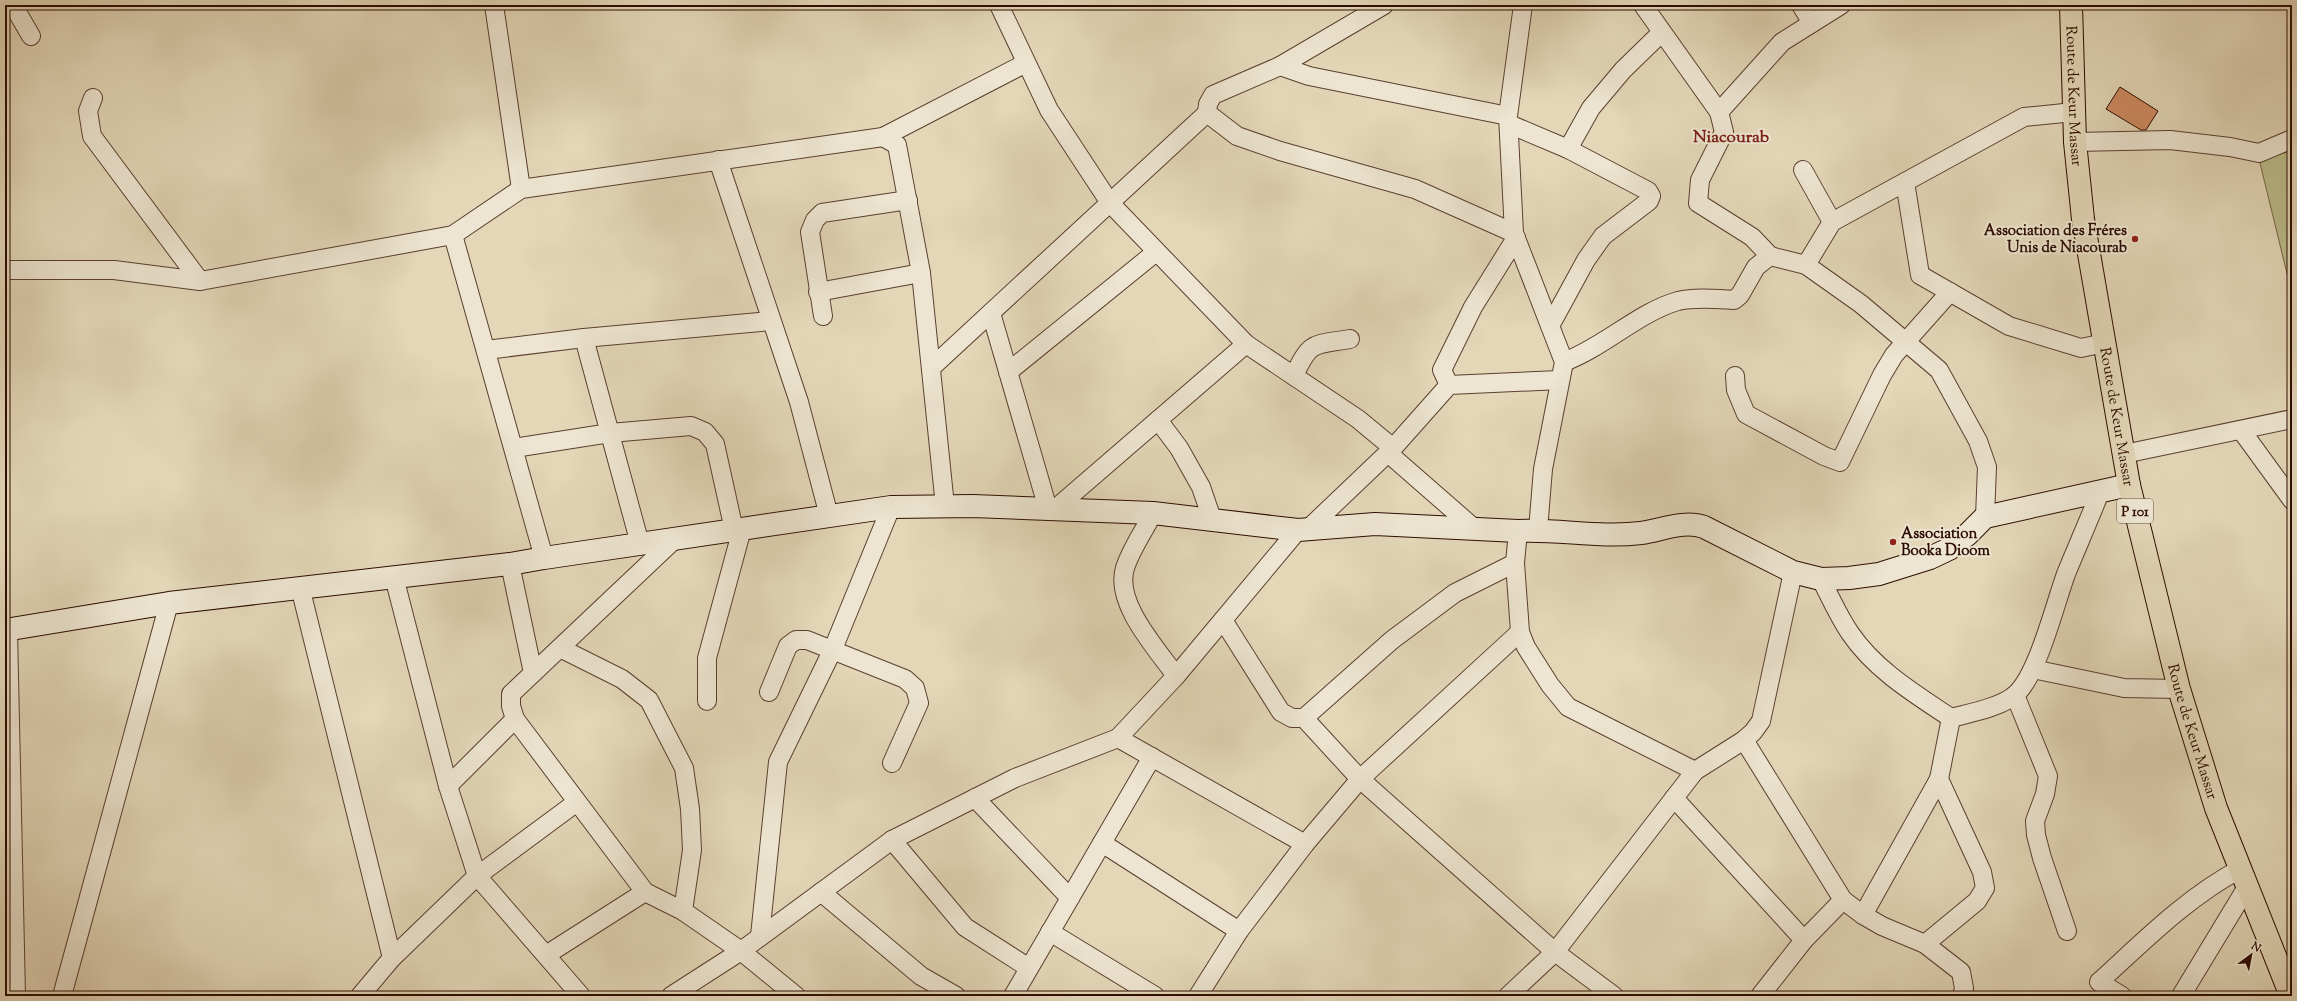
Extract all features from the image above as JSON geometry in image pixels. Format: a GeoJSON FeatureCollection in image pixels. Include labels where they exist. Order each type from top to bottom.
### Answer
{"type":"FeatureCollection","features":[{"type":"Feature","properties":{"kind":"main road","name":"Route de Keur Massar"},"geometry":{"type":"LineString","coordinates":[[2071,5],[2075,142],[2083,219],[2129,485],[2179,689],[2216,808],[2292,996]]}},
{"type":"Feature","properties":{"kind":"street"},"geometry":{"type":"LineString","coordinates":[[13,5],[30,36]]}},
{"type":"Feature","properties":{"kind":"street"},"geometry":{"type":"LineString","coordinates":[[494,5],[521,189]]}},
{"type":"Feature","properties":{"kind":"street"},"geometry":{"type":"LineString","coordinates":[[999,5],[1049,110],[1110,203],[1246,344],[1358,419],[1390,451],[1475,529]]}},
{"type":"Feature","properties":{"kind":"street"},"geometry":{"type":"LineString","coordinates":[[931,368],[1207,113],[1208,104],[1213,95],[1280,66],[1384,5]]}},
{"type":"Feature","properties":{"kind":"street"},"geometry":{"type":"LineString","coordinates":[[1523,5],[1508,120],[1515,236],[1564,362],[1543,469],[1528,531],[1515,563],[1520,632],[1538,667],[1568,707],[1695,771]]}},
{"type":"Feature","properties":{"kind":"street"},"geometry":{"type":"LineString","coordinates":[[1643,5],[1661,33],[1719,112],[1724,132],[1700,180],[1698,203],[1752,238],[1770,256],[1806,265],[1861,304],[1906,340],[1939,370],[1978,441],[1987,467],[1985,517]]}},
{"type":"Feature","properties":{"kind":"street"},"geometry":{"type":"LineString","coordinates":[[1801,5],[1812,23]]}},
{"type":"Feature","properties":{"kind":"street"},"geometry":{"type":"LineString","coordinates":[[1719,112],[1782,42],[1841,5]]}},
{"type":"Feature","properties":{"kind":"street"},"geometry":{"type":"LineString","coordinates":[[1568,149],[1591,108],[1623,70],[1661,33]]}},
{"type":"Feature","properties":{"kind":"street"},"geometry":{"type":"LineString","coordinates":[[5,270],[114,270],[200,281],[453,235],[521,189],[883,137],[1026,63]]}},
{"type":"Feature","properties":{"kind":"street"},"geometry":{"type":"LineString","coordinates":[[1280,66],[1308,76],[1508,120],[1568,149],[1648,191],[1651,196],[1649,201],[1603,236],[1586,260],[1550,326]]}},
{"type":"Feature","properties":{"kind":"street"},"geometry":{"type":"LineString","coordinates":[[93,98],[88,112],[92,136],[200,281]]}},
{"type":"Feature","properties":{"kind":"street"},"geometry":{"type":"LineString","coordinates":[[1806,265],[1832,222],[2024,117],[2074,112]]}},
{"type":"Feature","properties":{"kind":"street"},"geometry":{"type":"LineString","coordinates":[[1207,113],[1237,136],[1280,151],[1415,189],[1515,236]]}},
{"type":"Feature","properties":{"kind":"street"},"geometry":{"type":"LineString","coordinates":[[883,137],[897,145],[922,274],[945,506]]}},
{"type":"Feature","properties":{"kind":"street"},"geometry":{"type":"LineString","coordinates":[[2075,142],[2170,140],[2230,147],[2259,153],[2292,139]]}},
{"type":"Feature","properties":{"kind":"street"},"geometry":{"type":"LineString","coordinates":[[718,160],[799,402],[829,516]]}},
{"type":"Feature","properties":{"kind":"street"},"geometry":{"type":"LineString","coordinates":[[1803,170],[1832,222]]}},
{"type":"Feature","properties":{"kind":"street"},"geometry":{"type":"LineString","coordinates":[[1905,182],[1920,275],[2009,326],[2081,348],[2104,343]]}},
{"type":"Feature","properties":{"kind":"street"},"geometry":{"type":"LineString","coordinates":[[823,316],[818,292],[810,232],[815,220],[822,213],[908,200]]}},
{"type":"Feature","properties":{"kind":"street"},"geometry":{"type":"LineString","coordinates":[[453,235],[544,558]]}},
{"type":"Feature","properties":{"kind":"street"},"geometry":{"type":"LineString","coordinates":[[1449,385],[1442,370],[1473,307],[1515,236]]}},
{"type":"Feature","properties":{"kind":"street"},"geometry":{"type":"LineString","coordinates":[[1008,372],[1156,252]]}},
{"type":"Feature","properties":{"kind":"street"},"geometry":{"type":"LineString","coordinates":[[1564,362],[1593,349],[1654,312],[1679,301],[1702,298],[1734,300],[1740,295],[1756,267],[1770,256]]}},
{"type":"Feature","properties":{"kind":"street"},"geometry":{"type":"LineString","coordinates":[[818,292],[922,274]]}},
{"type":"Feature","properties":{"kind":"street"},"geometry":{"type":"LineString","coordinates":[[1735,376],[1736,390],[1746,414],[1824,456],[1840,462],[1843,460],[1882,375],[1906,340],[1950,292]]}},
{"type":"Feature","properties":{"kind":"street"},"geometry":{"type":"LineString","coordinates":[[991,313],[1051,509]]}},
{"type":"Feature","properties":{"kind":"street"},"geometry":{"type":"LineString","coordinates":[[486,350],[584,338],[771,321]]}},
{"type":"Feature","properties":{"kind":"street"},"geometry":{"type":"LineString","coordinates":[[584,338],[640,544]]}},
{"type":"Feature","properties":{"kind":"street"},"geometry":{"type":"LineString","coordinates":[[1294,376],[1308,350],[1315,344],[1350,339]]}},
{"type":"Feature","properties":{"kind":"street"},"geometry":{"type":"LineString","coordinates":[[1051,509],[1246,344]]}},
{"type":"Feature","properties":{"kind":"street"},"geometry":{"type":"LineString","coordinates":[[671,996],[741,951],[892,840],[1015,778],[1118,738],[1176,676],[1223,620],[1303,530],[1390,451],[1449,385],[1560,380]]}},
{"type":"Feature","properties":{"kind":"street"},"geometry":{"type":"LineString","coordinates":[[2124,454],[2292,419]]}},
{"type":"Feature","properties":{"kind":"street"},"geometry":{"type":"LineString","coordinates":[[1158,420],[1179,448],[1201,487],[1212,520]]}},
{"type":"Feature","properties":{"kind":"street"},"geometry":{"type":"LineString","coordinates":[[514,448],[610,433],[691,426],[705,432],[715,444],[738,529],[706,658],[707,701]]}},
{"type":"Feature","properties":{"kind":"street"},"geometry":{"type":"LineString","coordinates":[[2241,430],[2292,500]]}},
{"type":"Feature","properties":{"kind":"street"},"geometry":{"type":"LineString","coordinates":[[16,996],[6,629],[169,603],[510,564],[891,507],[945,506],[1153,513],[1303,530],[1375,524],[1591,535],[1640,533],[1694,524],[1704,527],[1793,572],[1821,579],[1879,574],[1930,558],[1949,549],[1968,534],[1985,517],[2129,485]]}},
{"type":"Feature","properties":{"kind":"street"},"geometry":{"type":"LineString","coordinates":[[1821,579],[1850,633],[1870,658],[1909,690],[1951,718],[1982,710],[2014,695],[2021,689],[2033,669],[2066,574],[2100,492]]}},
{"type":"Feature","properties":{"kind":"street"},"geometry":{"type":"LineString","coordinates":[[760,936],[778,762],[834,649],[891,507]]}},
{"type":"Feature","properties":{"kind":"street"},"geometry":{"type":"LineString","coordinates":[[1153,513],[1125,569],[1124,593],[1132,613],[1176,676]]}},
{"type":"Feature","properties":{"kind":"street"},"geometry":{"type":"LineString","coordinates":[[676,538],[511,694],[511,706],[515,719],[646,892],[683,912],[741,951],[796,996]]}},
{"type":"Feature","properties":{"kind":"street"},"geometry":{"type":"LineString","coordinates":[[1223,620],[1281,712],[1292,718],[1304,718],[1392,640],[1455,593],[1515,563]]}},
{"type":"Feature","properties":{"kind":"street"},"geometry":{"type":"LineString","coordinates":[[510,564],[533,673]]}},
{"type":"Feature","properties":{"kind":"street"},"geometry":{"type":"LineString","coordinates":[[1508,996],[1555,952],[1695,771],[1754,732],[1761,721],[1793,572]]}},
{"type":"Feature","properties":{"kind":"street"},"geometry":{"type":"LineString","coordinates":[[394,577],[448,786],[477,876],[581,996]]}},
{"type":"Feature","properties":{"kind":"street"},"geometry":{"type":"LineString","coordinates":[[300,587],[392,958]]}},
{"type":"Feature","properties":{"kind":"street"},"geometry":{"type":"LineString","coordinates":[[62,996],[169,603]]}},
{"type":"Feature","properties":{"kind":"street"},"geometry":{"type":"LineString","coordinates":[[1198,996],[1239,931],[1305,844],[1360,779],[1520,632]]}},
{"type":"Feature","properties":{"kind":"street"},"geometry":{"type":"LineString","coordinates":[[769,692],[788,646],[796,640],[807,640],[834,649],[905,679],[915,688],[919,703],[892,763]]}},
{"type":"Feature","properties":{"kind":"street"},"geometry":{"type":"LineString","coordinates":[[560,648],[622,679],[649,700],[684,768],[690,809],[692,850],[683,912]]}},
{"type":"Feature","properties":{"kind":"street"},"geometry":{"type":"LineString","coordinates":[[2033,669],[2124,688],[2179,689]]}},
{"type":"Feature","properties":{"kind":"street"},"geometry":{"type":"LineString","coordinates":[[2014,695],[2048,776],[2045,794],[2035,821],[2036,835],[2042,858],[2067,930]]}},
{"type":"Feature","properties":{"kind":"street"},"geometry":{"type":"LineString","coordinates":[[1304,718],[1360,779],[1555,952],[1614,996]]}},
{"type":"Feature","properties":{"kind":"street"},"geometry":{"type":"LineString","coordinates":[[1863,915],[1939,779],[1951,718]]}},
{"type":"Feature","properties":{"kind":"street"},"geometry":{"type":"LineString","coordinates":[[448,786],[515,719]]}},
{"type":"Feature","properties":{"kind":"street"},"geometry":{"type":"LineString","coordinates":[[1118,738],[1305,844]]}},
{"type":"Feature","properties":{"kind":"street"},"geometry":{"type":"LineString","coordinates":[[1744,740],[1843,900],[1863,915],[1892,931],[1925,944],[1961,972],[1964,988],[1962,996]]}},
{"type":"Feature","properties":{"kind":"street"},"geometry":{"type":"LineString","coordinates":[[1013,996],[1152,757]]}},
{"type":"Feature","properties":{"kind":"street"},"geometry":{"type":"LineString","coordinates":[[1925,944],[1977,901],[1985,888],[1982,872],[1939,779]]}},
{"type":"Feature","properties":{"kind":"street"},"geometry":{"type":"LineString","coordinates":[[975,798],[1070,898]]}},
{"type":"Feature","properties":{"kind":"street"},"geometry":{"type":"LineString","coordinates":[[1674,798],[1804,940]]}},
{"type":"Feature","properties":{"kind":"street"},"geometry":{"type":"LineString","coordinates":[[360,996],[392,958],[477,876],[577,802]]}},
{"type":"Feature","properties":{"kind":"street"},"geometry":{"type":"LineString","coordinates":[[892,840],[965,927],[1029,968]]}},
{"type":"Feature","properties":{"kind":"street"},"geometry":{"type":"LineString","coordinates":[[1102,843],[1239,931]]}},
{"type":"Feature","properties":{"kind":"street"},"geometry":{"type":"LineString","coordinates":[[2122,996],[2099,982],[2191,900],[2211,885],[2244,878]]}},
{"type":"Feature","properties":{"kind":"street"},"geometry":{"type":"LineString","coordinates":[[2181,996],[2244,878]]}},
{"type":"Feature","properties":{"kind":"street"},"geometry":{"type":"LineString","coordinates":[[546,956],[646,892]]}},
{"type":"Feature","properties":{"kind":"street"},"geometry":{"type":"LineString","coordinates":[[821,892],[921,976],[956,996]]}},
{"type":"Feature","properties":{"kind":"street"},"geometry":{"type":"LineString","coordinates":[[1760,996],[1804,940],[1843,900]]}},
{"type":"Feature","properties":{"kind":"street"},"geometry":{"type":"LineString","coordinates":[[1050,932],[1155,996]]}},
{"type":"Feature","properties":{"kind":"green space"},"geometry":{"type":"Polygon","coordinates":[[[2292,151],[2292,294],[2259,159],[2292,151]]]}},
{"type":"Feature","properties":{"kind":"building"},"geometry":{"type":"Polygon","coordinates":[[[2120,87],[2158,111],[2146,130],[2141,130],[2106,109],[2120,87]]]}},
{"type":"Feature","properties":{"kind":"place","name":"Association des Fréres Unis de Niacourab"},"geometry":{"type":"Point","coordinates":[2135,239]}},
{"type":"Feature","properties":{"kind":"place","name":"Association Booka Dioom"},"geometry":{"type":"Point","coordinates":[1893,542]}},
{"type":"Feature","properties":{"kind":"district","name":"Niacourab"},"geometry":{"type":"Point","coordinates":[1731,136]}}]}
